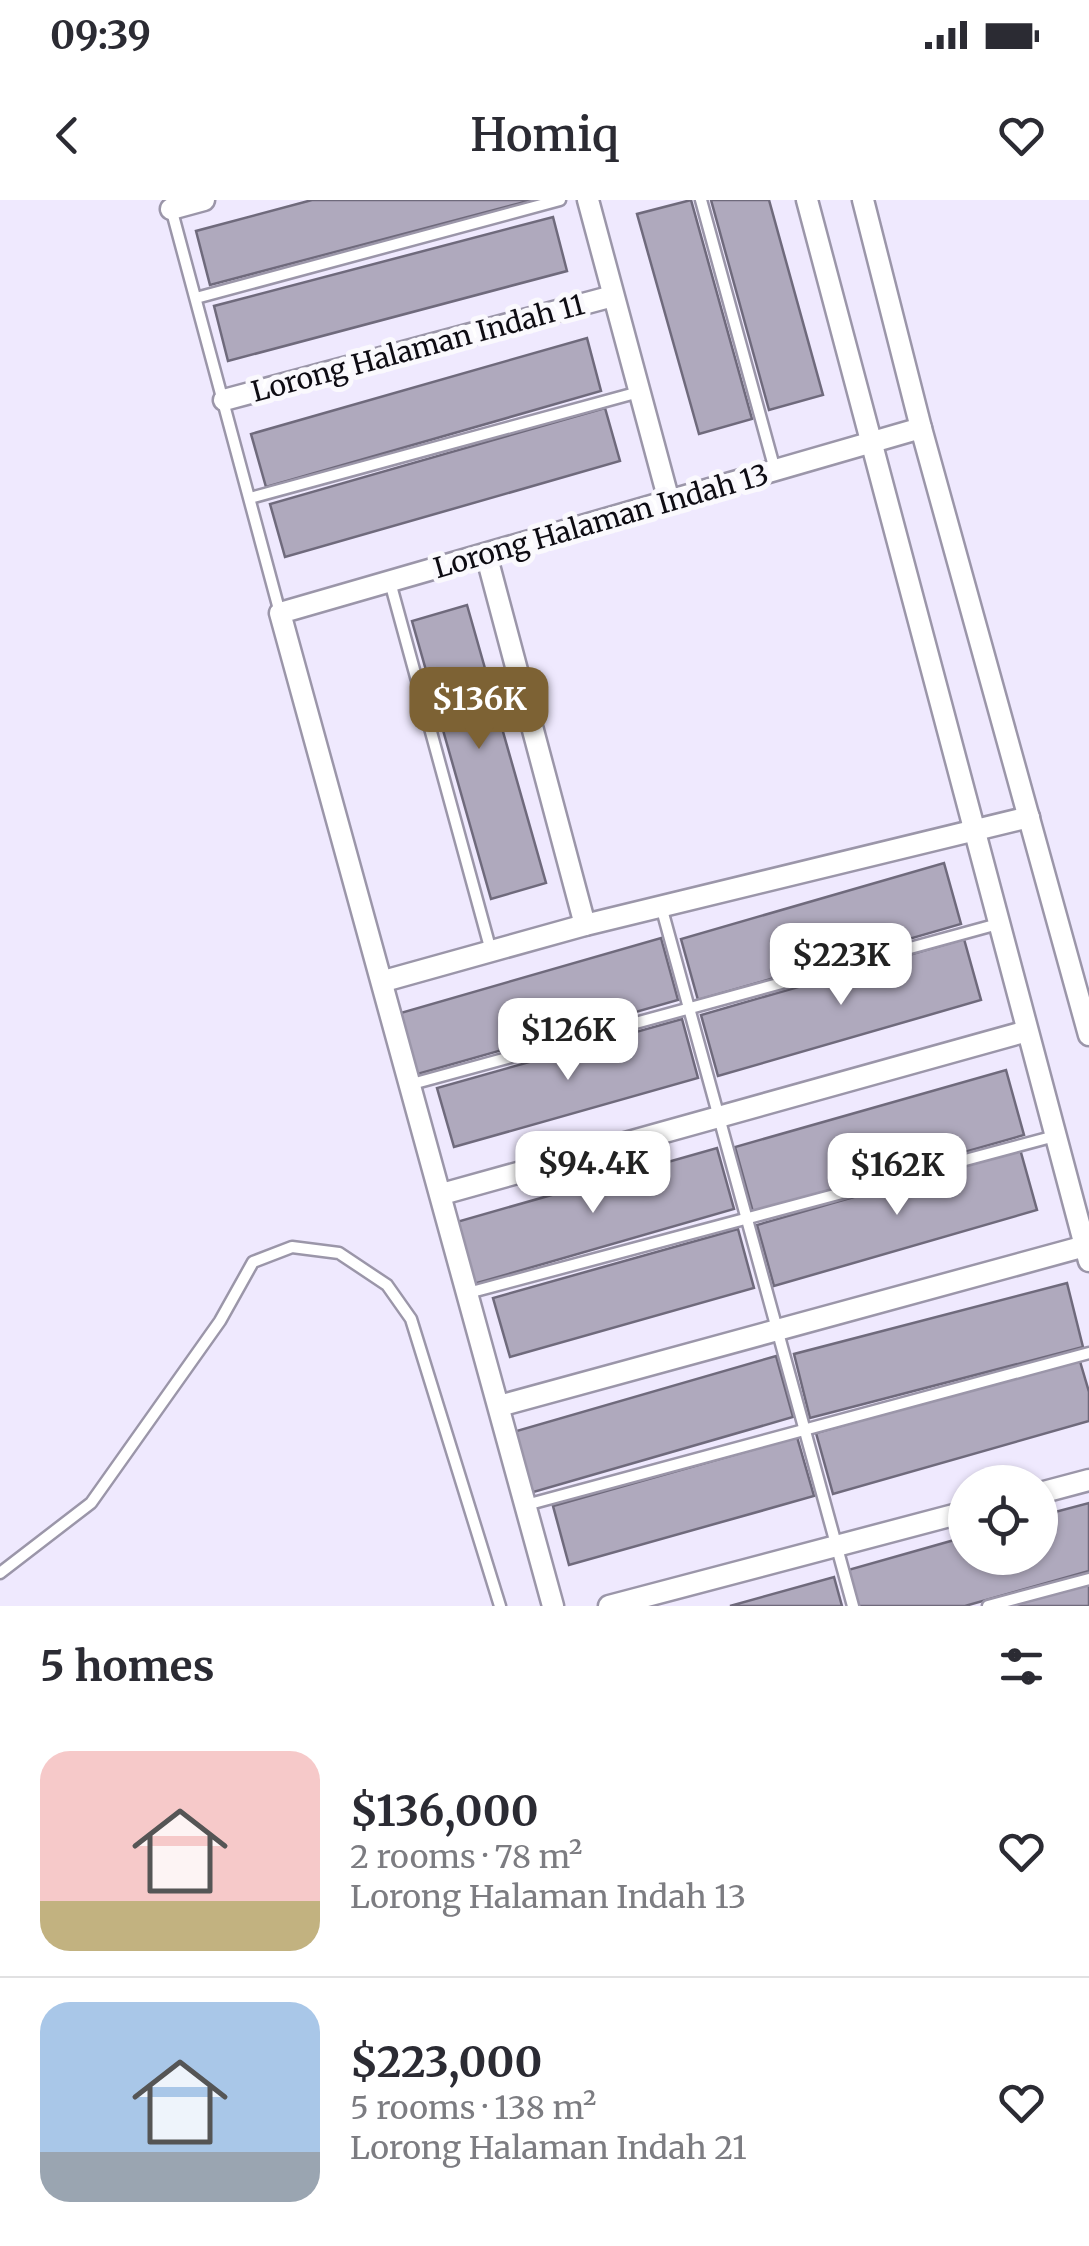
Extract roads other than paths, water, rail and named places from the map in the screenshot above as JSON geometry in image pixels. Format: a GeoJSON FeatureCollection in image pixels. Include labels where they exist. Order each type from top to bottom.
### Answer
{"type":"FeatureCollection","features":[{"type":"Feature","properties":{"kind":"street"},"geometry":{"type":"LineString","coordinates":[[170,204],[204,200]]}},
{"type":"Feature","properties":{"kind":"street"},"geometry":{"type":"LineString","coordinates":[[588,200],[669,501]]}},
{"type":"Feature","properties":{"kind":"street"},"geometry":{"type":"LineString","coordinates":[[499,1406],[1088,1251],[808,200]]}},
{"type":"Feature","properties":{"kind":"street"},"geometry":{"type":"LineString","coordinates":[[863,200],[921,428],[1089,1035]]}},
{"type":"Feature","properties":{"kind":"street","name":"Lorong Halaman Indah 11"},"geometry":{"type":"LineString","coordinates":[[224,400],[613,296]]}},
{"type":"Feature","properties":{"kind":"street","name":"Lorong Halaman Indah 13"},"geometry":{"type":"LineString","coordinates":[[280,613],[921,428]]}},
{"type":"Feature","properties":{"kind":"street"},"geometry":{"type":"LineString","coordinates":[[486,554],[585,925]]}},
{"type":"Feature","properties":{"kind":"street"},"geometry":{"type":"LineString","coordinates":[[280,613],[553,1606]]}},
{"type":"Feature","properties":{"kind":"street"},"geometry":{"type":"LineString","coordinates":[[384,981],[585,925],[1028,817]]}},
{"type":"Feature","properties":{"kind":"street"},"geometry":{"type":"LineString","coordinates":[[442,1194],[1027,1030]]}},
{"type":"Feature","properties":{"kind":"street"},"geometry":{"type":"LineString","coordinates":[[1058,1488],[1089,1480]]}},
{"type":"Feature","properties":{"kind":"street"},"geometry":{"type":"LineString","coordinates":[[609,1606],[948,1516]]}},
{"type":"Feature","properties":{"kind":"lane"},"geometry":{"type":"LineString","coordinates":[[196,298],[560,200]]}},
{"type":"Feature","properties":{"kind":"lane"},"geometry":{"type":"LineString","coordinates":[[701,200],[775,470]]}},
{"type":"Feature","properties":{"kind":"lane"},"geometry":{"type":"LineString","coordinates":[[170,204],[280,613]]}},
{"type":"Feature","properties":{"kind":"lane"},"geometry":{"type":"LineString","coordinates":[[250,498],[640,392]]}},
{"type":"Feature","properties":{"kind":"lane"},"geometry":{"type":"LineString","coordinates":[[390,582],[490,951]]}},
{"type":"Feature","properties":{"kind":"lane"},"geometry":{"type":"LineString","coordinates":[[661,906],[853,1606]]}},
{"type":"Feature","properties":{"kind":"lane"},"geometry":{"type":"LineString","coordinates":[[412,1084],[998,924]]}},
{"type":"Feature","properties":{"kind":"lane"},"geometry":{"type":"LineString","coordinates":[[468,1293],[1055,1136]]}},
{"type":"Feature","properties":{"kind":"lane"},"geometry":{"type":"LineString","coordinates":[[0,1572],[91,1503],[220,1320],[253,1262],[292,1246],[340,1254],[387,1286],[411,1319],[500,1606]]}},
{"type":"Feature","properties":{"kind":"lane"},"geometry":{"type":"LineString","coordinates":[[526,1505],[1089,1353]]}},
{"type":"Feature","properties":{"kind":"lane"},"geometry":{"type":"LineString","coordinates":[[988,1606],[1089,1578]]}}]}
